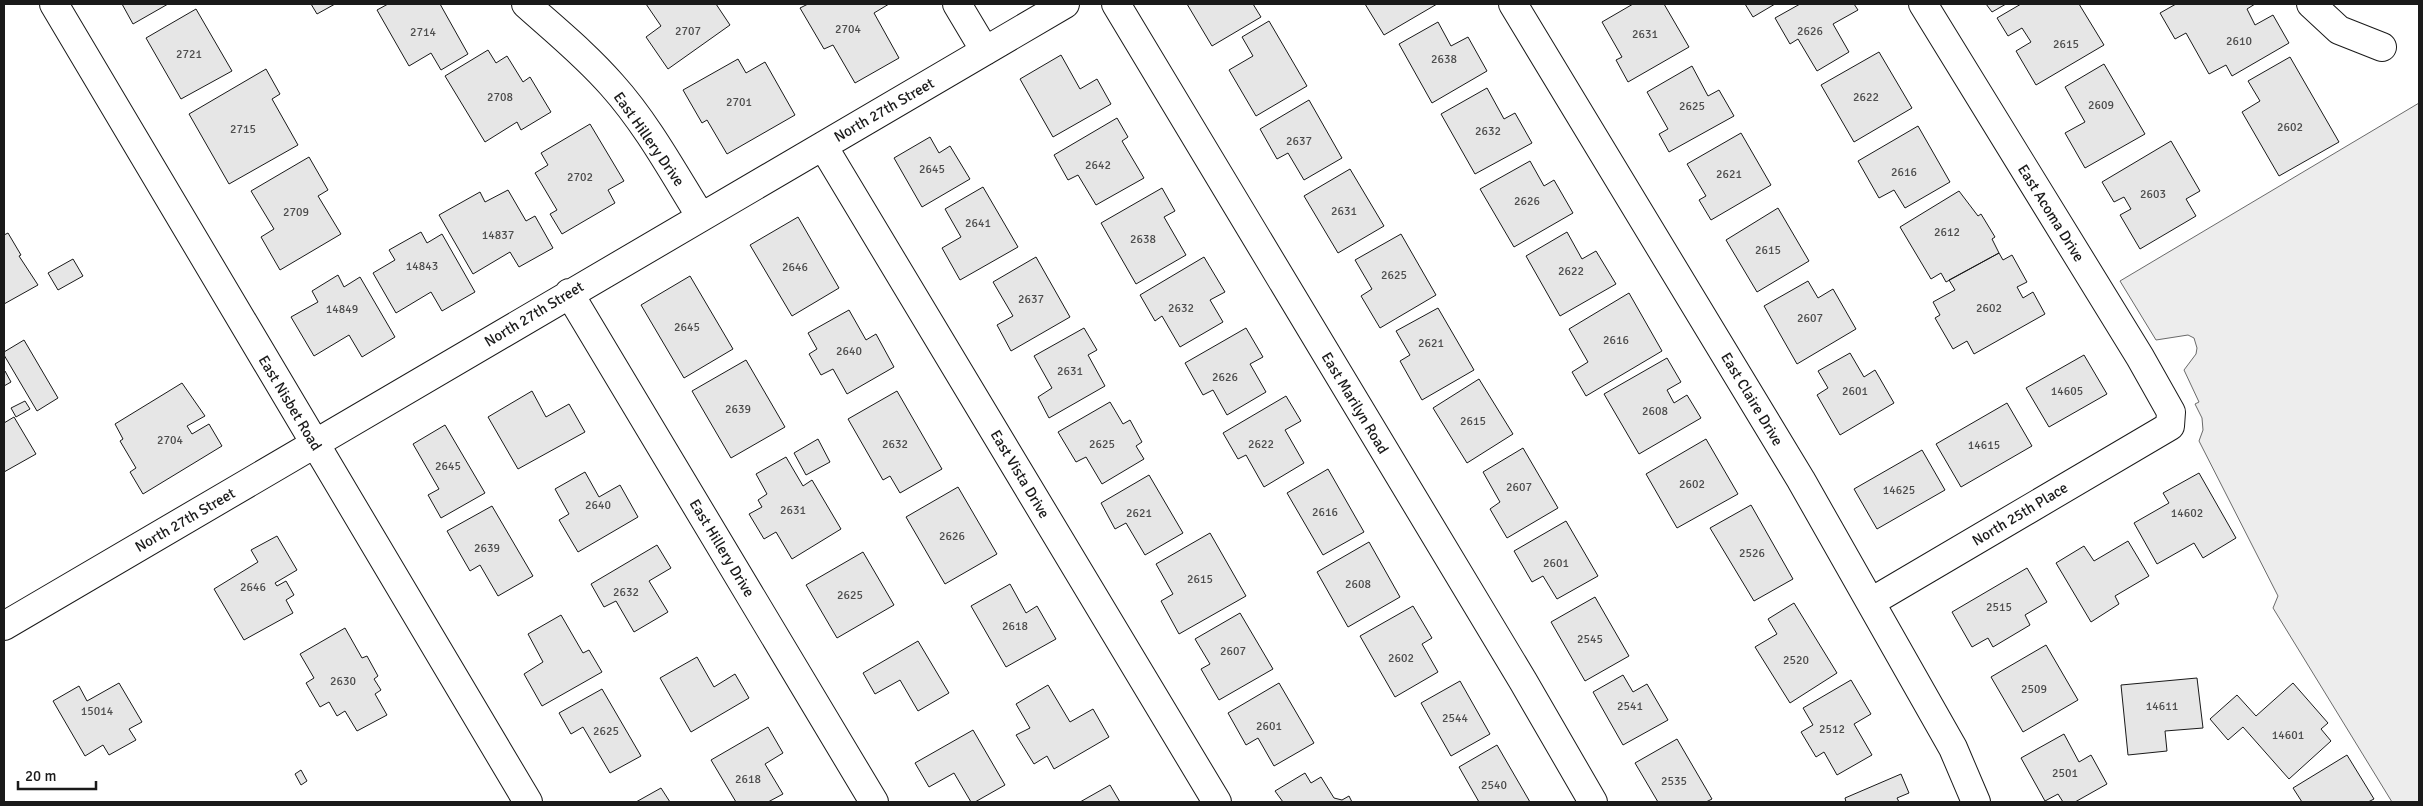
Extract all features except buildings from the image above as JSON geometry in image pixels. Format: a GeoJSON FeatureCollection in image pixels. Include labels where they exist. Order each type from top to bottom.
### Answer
{"type":"FeatureCollection","features":[{"type":"Feature","properties":{"kind":"street","name":"East Nisbet Road"},"geometry":{"type":"LineString","coordinates":[[54,4],[528,802]]}},
{"type":"Feature","properties":{"kind":"street","name":"East Hillery Drive"},"geometry":{"type":"LineString","coordinates":[[526,4],[570,42],[612,85],[646,129],[701,216]]}},
{"type":"Feature","properties":{"kind":"street"},"geometry":{"type":"LineString","coordinates":[[957,4],[985,51]]}},
{"type":"Feature","properties":{"kind":"street","name":"North 27th Street"},"geometry":{"type":"LineString","coordinates":[[4,626],[1065,4]]}},
{"type":"Feature","properties":{"kind":"street","name":"East Marilyn Road"},"geometry":{"type":"LineString","coordinates":[[1116,4],[1523,681],[1593,802]]}},
{"type":"Feature","properties":{"kind":"street","name":"East Claire Drive"},"geometry":{"type":"LineString","coordinates":[[1513,4],[1801,480],[1953,748],[1976,802]]}},
{"type":"Feature","properties":{"kind":"street","name":"East Acoma Drive"},"geometry":{"type":"LineString","coordinates":[[1923,4],[2140,358],[2171,412],[2170,426]]}},
{"type":"Feature","properties":{"kind":"street"},"geometry":{"type":"LineString","coordinates":[[2311,4],[2339,30],[2382,47]]}},
{"type":"Feature","properties":{"kind":"street","name":"East Vista Drive"},"geometry":{"type":"LineString","coordinates":[[823,146],[1217,802]]}},
{"type":"Feature","properties":{"kind":"street","name":"East Hillery Drive"},"geometry":{"type":"LineString","coordinates":[[569,294],[874,802]]}},
{"type":"Feature","properties":{"kind":"street","name":"North 25th Place"},"geometry":{"type":"LineString","coordinates":[[1871,602],[2170,426]]}},
{"type":"Feature","properties":{"kind":"shaded area"},"geometry":{"type":"Polygon","coordinates":[[[2419,103],[2419,802],[2392,802],[2273,608],[2278,596],[2199,441],[2203,430],[2202,418],[2195,404],[2199,402],[2184,370],[2196,354],[2197,348],[2194,338],[2188,335],[2156,340],[2120,281],[2419,103]]]}}]}
